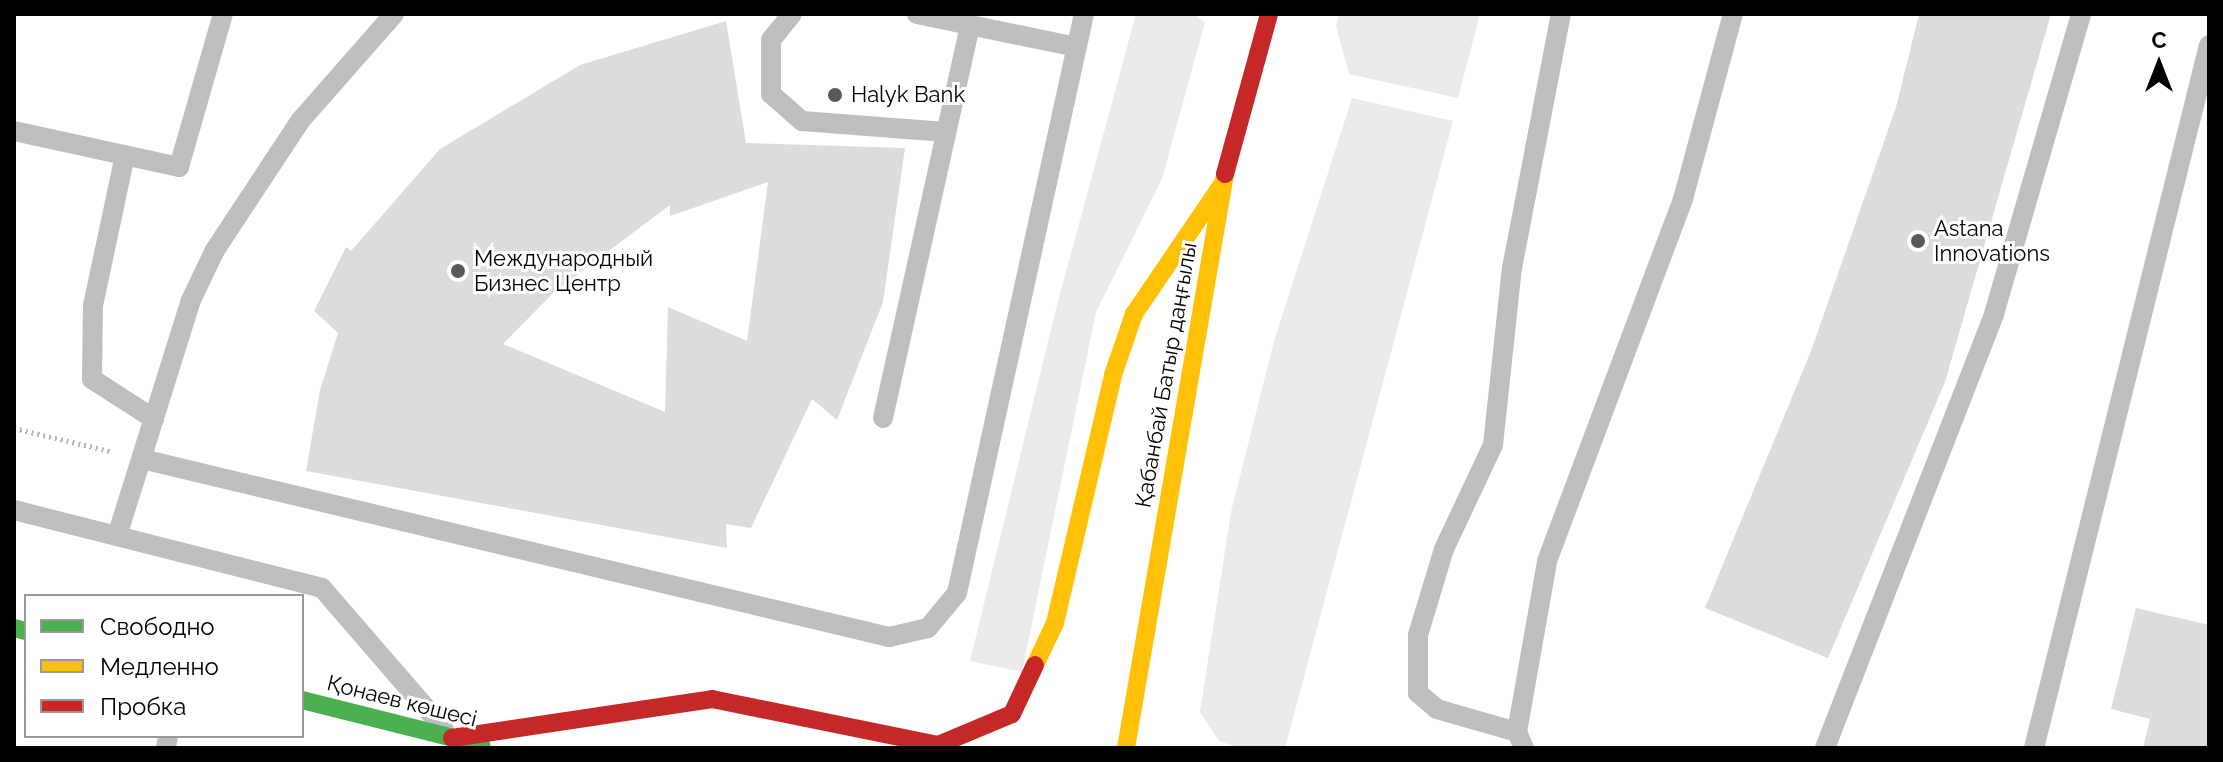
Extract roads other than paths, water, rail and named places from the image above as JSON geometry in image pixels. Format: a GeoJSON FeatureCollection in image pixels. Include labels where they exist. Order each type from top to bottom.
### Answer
{"type":"FeatureCollection","features":[{"type":"Feature","properties":{"kind":"main road","name":"Қабанбай Батыр даңғылы"},"geometry":{"type":"LineString","coordinates":[[1126,748],[1223,183],[1269,14]]}},
{"type":"Feature","properties":{"kind":"main road"},"geometry":{"type":"LineString","coordinates":[[452,738],[712,699],[938,745],[1012,714],[1055,623],[1113,375],[1134,314],[1223,183]]}},
{"type":"Feature","properties":{"kind":"main road","name":"Қонаев көшесі"},"geometry":{"type":"LineString","coordinates":[[304,701],[491,748]]}},
{"type":"Feature","properties":{"kind":"lane"},"geometry":{"type":"LineString","coordinates":[[14,131],[179,167],[223,14]]}},
{"type":"Feature","properties":{"kind":"lane"},"geometry":{"type":"LineString","coordinates":[[117,536],[191,300],[238,209],[329,84],[394,14]]}},
{"type":"Feature","properties":{"kind":"lane"},"geometry":{"type":"LineString","coordinates":[[792,14],[771,40],[771,94],[802,121],[946,132]]}},
{"type":"Feature","properties":{"kind":"lane"},"geometry":{"type":"LineString","coordinates":[[917,14],[1077,47]]}},
{"type":"Feature","properties":{"kind":"lane"},"geometry":{"type":"LineString","coordinates":[[142,459],[889,637],[928,628],[957,593],[1084,14]]}},
{"type":"Feature","properties":{"kind":"lane"},"geometry":{"type":"LineString","coordinates":[[1561,14],[1512,268],[1493,445],[1444,549],[1418,635],[1418,693],[1437,709],[1521,740],[1547,561],[1683,199],[1733,14]]}},
{"type":"Feature","properties":{"kind":"lane"},"geometry":{"type":"LineString","coordinates":[[1825,748],[1994,314],[2081,14]]}},
{"type":"Feature","properties":{"kind":"lane"},"geometry":{"type":"LineString","coordinates":[[883,418],[970,25]]}},
{"type":"Feature","properties":{"kind":"lane"},"geometry":{"type":"LineString","coordinates":[[2034,748],[2209,45]]}},
{"type":"Feature","properties":{"kind":"lane"},"geometry":{"type":"LineString","coordinates":[[125,155],[93,305],[92,379],[154,419]]}},
{"type":"Feature","properties":{"kind":"lane"},"geometry":{"type":"LineString","coordinates":[[14,510],[322,588],[452,738]]}},
{"type":"Feature","properties":{"kind":"place","name":"Halyk Bank"},"geometry":{"type":"Point","coordinates":[835,95]}},
{"type":"Feature","properties":{"kind":"place","name":"Astana Innovations"},"geometry":{"type":"Point","coordinates":[1918,241]}},
{"type":"Feature","properties":{"kind":"place","name":"Международный Бизнес Центр"},"geometry":{"type":"Point","coordinates":[458,271]}}]}
